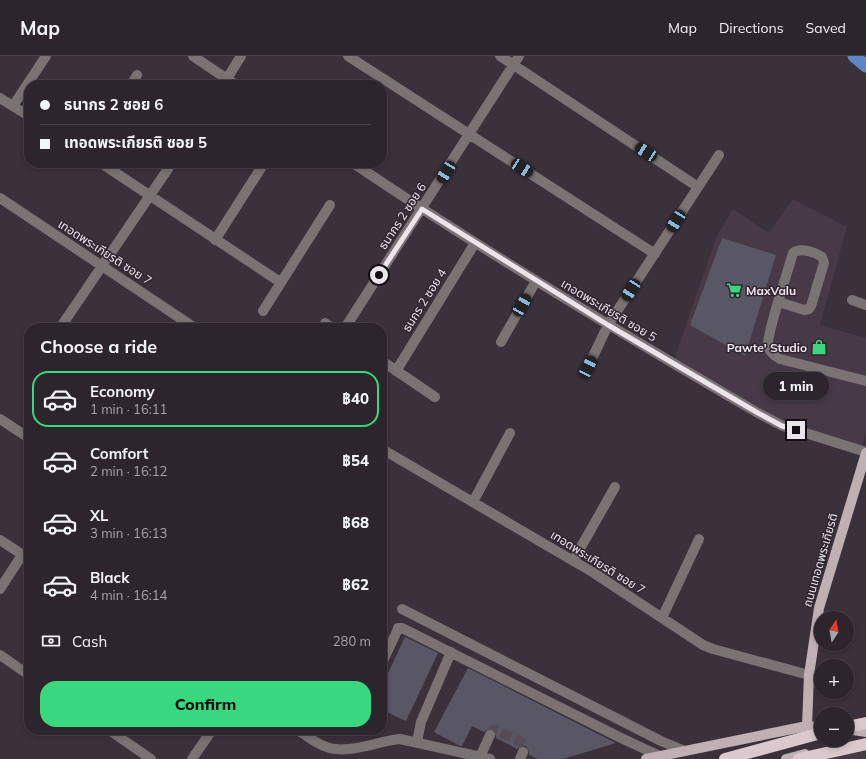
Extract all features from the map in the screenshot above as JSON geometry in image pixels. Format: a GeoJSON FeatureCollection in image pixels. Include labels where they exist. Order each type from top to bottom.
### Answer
{"type":"FeatureCollection","features":[{"type":"Feature","properties":{"kind":"highway"},"geometry":{"type":"LineString","coordinates":[[854,726],[866,723]]}},
{"type":"Feature","properties":{"kind":"highway"},"geometry":{"type":"LineString","coordinates":[[725,759],[814,735]]}},
{"type":"Feature","properties":{"kind":"highway"},"geometry":{"type":"LineString","coordinates":[[799,759],[866,744]]}},
{"type":"Feature","properties":{"kind":"main road","name":"ถนนเทอดพระเกียรติ"},"geometry":{"type":"LineString","coordinates":[[807,726],[809,675],[819,608],[865,456]]}},
{"type":"Feature","properties":{"kind":"main road"},"geometry":{"type":"LineString","coordinates":[[646,759],[807,726],[814,726]]}},
{"type":"Feature","properties":{"kind":"main road"},"geometry":{"type":"LineString","coordinates":[[854,729],[866,732]]}},
{"type":"Feature","properties":{"kind":"main road"},"geometry":{"type":"LineString","coordinates":[[786,759],[866,739]]}},
{"type":"Feature","properties":{"kind":"street"},"geometry":{"type":"LineString","coordinates":[[30,80],[46,56]]}},
{"type":"Feature","properties":{"kind":"street"},"geometry":{"type":"LineString","coordinates":[[193,56],[223,80]]}},
{"type":"Feature","properties":{"kind":"street"},"geometry":{"type":"LineString","coordinates":[[226,80],[241,56]]}},
{"type":"Feature","properties":{"kind":"street"},"geometry":{"type":"LineString","coordinates":[[348,56],[385,80]]}},
{"type":"Feature","properties":{"kind":"street"},"geometry":{"type":"LineString","coordinates":[[500,56],[516,60],[698,187]]}},
{"type":"Feature","properties":{"kind":"street","name":"ธนากร 2 ซอย 6"},"geometry":{"type":"LineString","coordinates":[[348,323],[516,60]]}},
{"type":"Feature","properties":{"kind":"street"},"geometry":{"type":"LineString","coordinates":[[134,80],[137,75]]}},
{"type":"Feature","properties":{"kind":"street"},"geometry":{"type":"LineString","coordinates":[[387,81],[655,254]]}},
{"type":"Feature","properties":{"kind":"street"},"geometry":{"type":"LineString","coordinates":[[13,106],[24,89]]}},
{"type":"Feature","properties":{"kind":"street"},"geometry":{"type":"LineString","coordinates":[[0,98],[24,113]]}},
{"type":"Feature","properties":{"kind":"street"},"geometry":{"type":"LineString","coordinates":[[588,367],[608,325],[719,156]]}},
{"type":"Feature","properties":{"kind":"street"},"geometry":{"type":"LineString","coordinates":[[109,168],[280,282]]}},
{"type":"Feature","properties":{"kind":"street"},"geometry":{"type":"LineString","coordinates":[[63,323],[169,168]]}},
{"type":"Feature","properties":{"kind":"street"},"geometry":{"type":"LineString","coordinates":[[215,240],[261,168]]}},
{"type":"Feature","properties":{"kind":"street","name":"เทอดพระเกียรติ ซอย 5"},"geometry":{"type":"LineString","coordinates":[[360,168],[536,281],[608,325],[782,426],[865,456]]}},
{"type":"Feature","properties":{"kind":"street","name":"เทอดพระเกียรติ ซอย 7"},"geometry":{"type":"LineString","coordinates":[[0,198],[187,323]]}},
{"type":"Feature","properties":{"kind":"street"},"geometry":{"type":"LineString","coordinates":[[263,311],[330,205]]}},
{"type":"Feature","properties":{"kind":"street","name":"ธนกร 2 ซอย 4"},"geometry":{"type":"LineString","coordinates":[[396,371],[475,243]]}},
{"type":"Feature","properties":{"kind":"street"},"geometry":{"type":"LineString","coordinates":[[779,302],[804,310],[809,309],[824,263],[822,257],[801,250],[796,251],[793,254],[769,335],[768,345],[772,354],[780,359],[866,381]]}},
{"type":"Feature","properties":{"kind":"street"},"geometry":{"type":"LineString","coordinates":[[501,342],[536,281]]}},
{"type":"Feature","properties":{"kind":"street"},"geometry":{"type":"LineString","coordinates":[[852,300],[866,305]]}},
{"type":"Feature","properties":{"kind":"street"},"geometry":{"type":"LineString","coordinates":[[387,365],[435,397]]}},
{"type":"Feature","properties":{"kind":"street"},"geometry":{"type":"LineString","coordinates":[[3,421],[24,435]]}},
{"type":"Feature","properties":{"kind":"street"},"geometry":{"type":"LineString","coordinates":[[473,502],[510,433]]}},
{"type":"Feature","properties":{"kind":"street","name":"เทอดพระเกียรติ ซอย 7"},"geometry":{"type":"LineString","coordinates":[[387,452],[573,561],[713,650],[809,675]]}},
{"type":"Feature","properties":{"kind":"street"},"geometry":{"type":"LineString","coordinates":[[573,561],[615,487]]}},
{"type":"Feature","properties":{"kind":"street"},"geometry":{"type":"LineString","coordinates":[[662,618],[699,539]]}},
{"type":"Feature","properties":{"kind":"street"},"geometry":{"type":"LineString","coordinates":[[0,540],[24,556]]}},
{"type":"Feature","properties":{"kind":"street"},"geometry":{"type":"LineString","coordinates":[[0,589],[24,559]]}},
{"type":"Feature","properties":{"kind":"street"},"geometry":{"type":"LineString","coordinates":[[402,609],[661,741],[685,751]]}},
{"type":"Feature","properties":{"kind":"street"},"geometry":{"type":"LineString","coordinates":[[387,652],[397,631],[400,628],[660,756]]}},
{"type":"Feature","properties":{"kind":"street"},"geometry":{"type":"LineString","coordinates":[[417,742],[421,722],[451,652]]}},
{"type":"Feature","properties":{"kind":"street"},"geometry":{"type":"LineString","coordinates":[[0,655],[24,672]]}},
{"type":"Feature","properties":{"kind":"street"},"geometry":{"type":"LineString","coordinates":[[116,735],[151,759]]}},
{"type":"Feature","properties":{"kind":"street"},"geometry":{"type":"LineString","coordinates":[[192,759],[209,735]]}},
{"type":"Feature","properties":{"kind":"street"},"geometry":{"type":"LineString","coordinates":[[305,735],[324,746],[334,749],[350,749],[388,740],[400,739],[485,758],[490,735]]}},
{"type":"Feature","properties":{"kind":"shaded area"},"geometry":{"type":"Polygon","coordinates":[[[793,199],[847,227],[820,325],[866,338],[866,432],[862,447],[783,423],[674,359],[717,236],[733,209],[769,233],[793,199]]]}},
{"type":"Feature","properties":{"kind":"shaded area"},"geometry":{"type":"Polygon","coordinates":[[[866,747],[866,759],[810,759],[866,747]]]}},
{"type":"Feature","properties":{"kind":"building","name":"MaxValu"},"geometry":{"type":"Polygon","coordinates":[[[722,238],[776,255],[745,356],[690,325],[722,238]]]}},
{"type":"Feature","properties":{"kind":"building"},"geometry":{"type":"Polygon","coordinates":[[[405,637],[438,653],[406,721],[387,712],[387,675],[405,637]]]}},
{"type":"Feature","properties":{"kind":"building"},"geometry":{"type":"Polygon","coordinates":[[[468,668],[616,743],[563,759],[537,759],[529,755],[529,751],[526,746],[522,746],[517,749],[496,738],[496,734],[493,729],[489,729],[484,732],[472,726],[462,746],[460,746],[434,732],[468,668]]]}},
{"type":"Feature","properties":{"kind":"waterway"},"geometry":{"type":"LineString","coordinates":[[854,56],[866,66]]}},
{"type":"Feature","properties":{"kind":"tunnel"},"geometry":{"type":"LineString","coordinates":[[490,735],[493,730],[497,730],[523,743],[526,745],[523,752]]}},
{"type":"Feature","properties":{"kind":"place","name":"MaxValu"},"geometry":{"type":"Point","coordinates":[734,290]}},
{"type":"Feature","properties":{"kind":"place","name":"Pawte' Studio"},"geometry":{"type":"Point","coordinates":[819,347]}},
{"type":"Feature","properties":{"kind":"route"},"geometry":{"type":"LineString","coordinates":[[379,275],[422,209],[554,293],[608,325],[758,413],[782,426],[796,430]]}}]}
